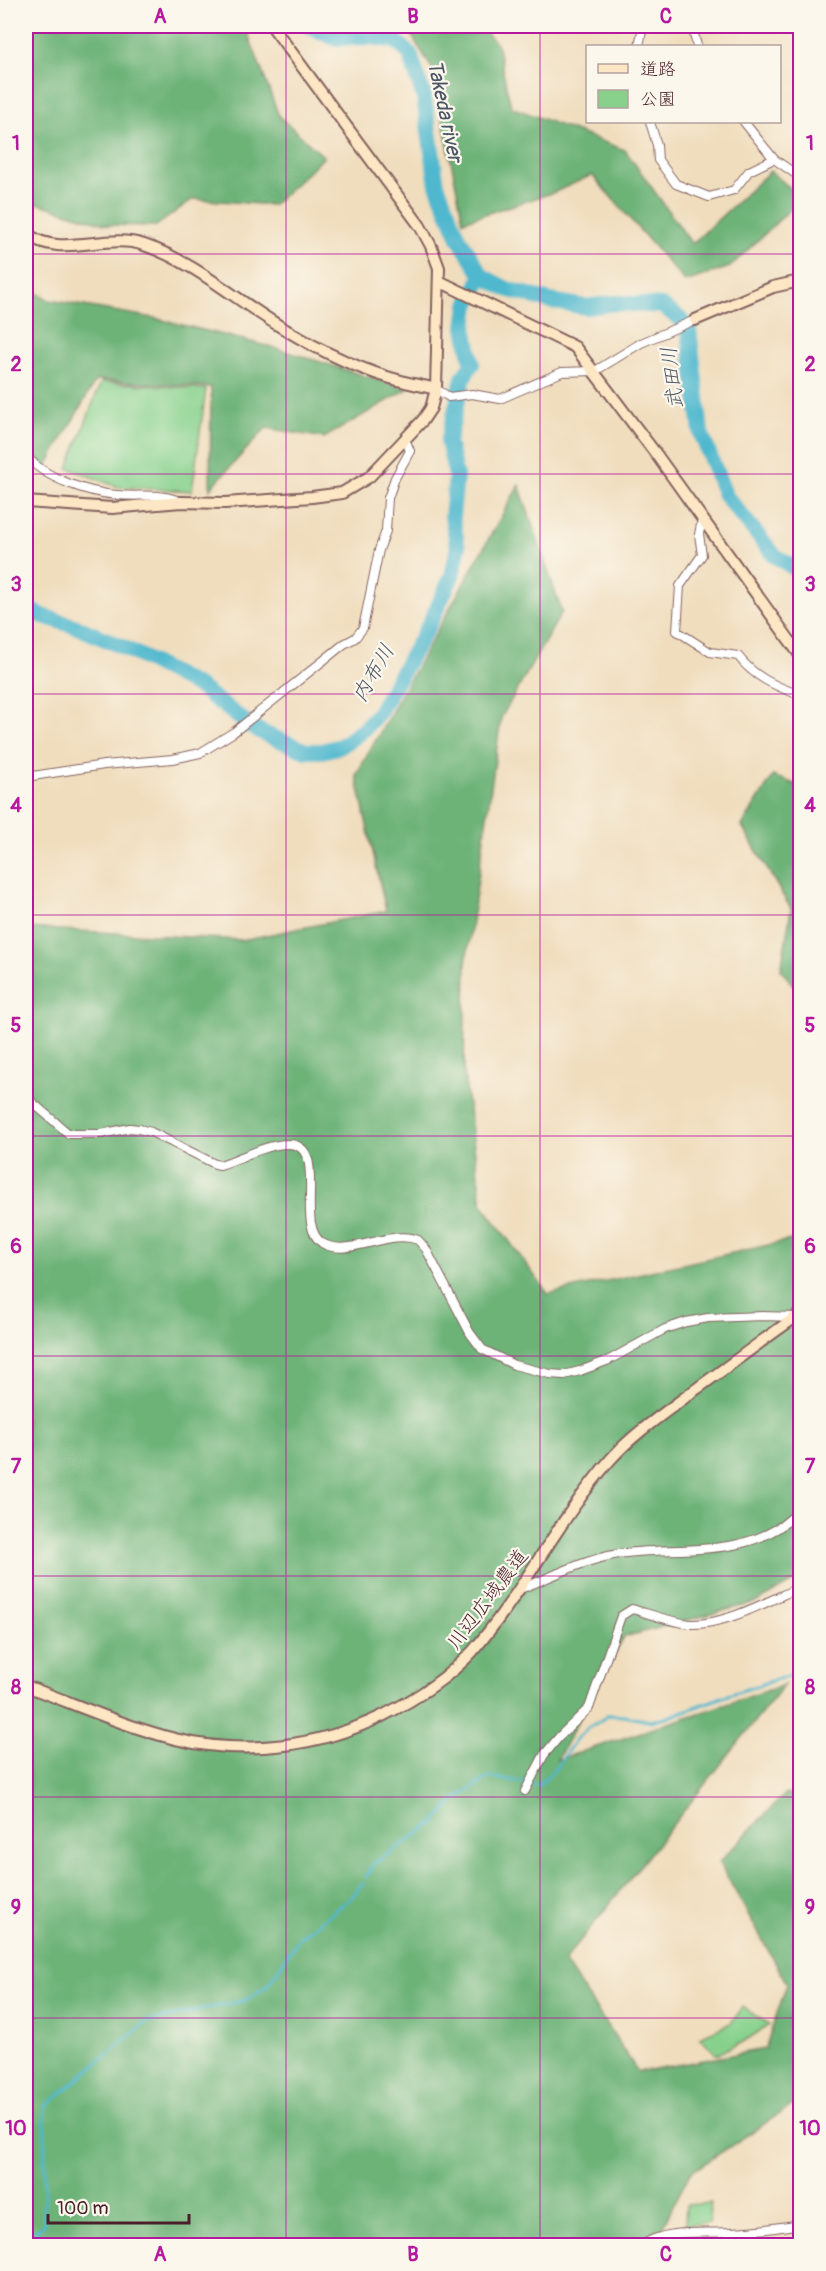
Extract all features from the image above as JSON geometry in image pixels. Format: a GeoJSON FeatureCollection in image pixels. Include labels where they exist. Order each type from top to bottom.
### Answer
{"type":"FeatureCollection","features":[{"type":"Feature","properties":{"kind":"street"},"geometry":{"type":"LineString","coordinates":[[26,502],[112,508],[181,502],[225,503],[342,493],[369,477],[431,408],[436,389],[444,283],[436,258],[420,226],[272,26]]}},
{"type":"Feature","properties":{"kind":"street"},"geometry":{"type":"LineString","coordinates":[[639,45],[643,26]]}},
{"type":"Feature","properties":{"kind":"street"},"geometry":{"type":"LineString","coordinates":[[692,26],[697,45]]}},
{"type":"Feature","properties":{"kind":"street"},"geometry":{"type":"LineString","coordinates":[[650,123],[657,146],[658,160],[676,184],[709,197],[734,190],[749,171],[774,159]]}},
{"type":"Feature","properties":{"kind":"street"},"geometry":{"type":"LineString","coordinates":[[745,123],[774,159],[797,174],[801,173]]}},
{"type":"Feature","properties":{"kind":"street"},"geometry":{"type":"LineString","coordinates":[[26,233],[52,246],[109,240],[144,245],[180,261],[280,327],[328,354],[405,382],[436,389],[449,397],[472,394],[500,399],[562,372],[595,371],[622,352],[652,337],[665,334],[773,287],[801,280]]}},
{"type":"Feature","properties":{"kind":"street"},"geometry":{"type":"LineString","coordinates":[[444,283],[574,347],[595,371],[801,655]]}},
{"type":"Feature","properties":{"kind":"street"},"geometry":{"type":"LineString","coordinates":[[26,777],[104,765],[173,759],[200,753],[234,732],[344,644],[355,638],[363,628],[379,550],[386,531],[387,498],[410,451],[405,439]]}},
{"type":"Feature","properties":{"kind":"street"},"geometry":{"type":"LineString","coordinates":[[26,455],[33,465],[45,473],[96,493],[118,496],[163,495],[181,502]]}},
{"type":"Feature","properties":{"kind":"street"},"geometry":{"type":"LineString","coordinates":[[702,520],[699,534],[702,555],[680,586],[677,631],[710,652],[738,656],[747,668],[772,686],[801,696]]}},
{"type":"Feature","properties":{"kind":"street"},"geometry":{"type":"LineString","coordinates":[[26,1097],[69,1134],[101,1134],[130,1128],[139,1129],[152,1132],[220,1165],[288,1144],[301,1149],[308,1158],[311,1227],[317,1238],[328,1245],[340,1247],[388,1239],[418,1240],[426,1249],[477,1342],[497,1358],[514,1365],[564,1375],[609,1360],[665,1329],[686,1322],[798,1315]]}},
{"type":"Feature","properties":{"kind":"street","name":"川辺広域農道"},"geometry":{"type":"LineString","coordinates":[[26,1686],[130,1725],[179,1740],[250,1748],[314,1740],[374,1720],[410,1702],[436,1685],[473,1650],[597,1475],[629,1440],[798,1315]]}},
{"type":"Feature","properties":{"kind":"street"},"geometry":{"type":"LineString","coordinates":[[518,1589],[595,1560],[618,1554],[697,1549],[739,1543],[763,1535],[782,1525],[801,1509]]}},
{"type":"Feature","properties":{"kind":"street"},"geometry":{"type":"LineString","coordinates":[[525,1791],[531,1776],[559,1737],[589,1708],[621,1616],[632,1609],[691,1624],[708,1622],[740,1613],[801,1587]]}},
{"type":"Feature","properties":{"kind":"street"},"geometry":{"type":"LineString","coordinates":[[640,2246],[654,2237],[676,2233],[764,2230],[801,2224]]}},
{"type":"Feature","properties":{"kind":"green space"},"geometry":{"type":"Polygon","coordinates":[[[26,26],[245,26],[279,116],[324,157],[273,205],[193,199],[156,226],[108,225],[26,200],[26,26]]]}},
{"type":"Feature","properties":{"kind":"green space"},"geometry":{"type":"Polygon","coordinates":[[[383,26],[480,26],[497,44],[511,107],[625,150],[692,244],[770,171],[800,196],[800,200],[730,267],[685,282],[592,175],[555,192],[463,221],[433,70],[409,31],[383,26]]]}},
{"type":"Feature","properties":{"kind":"green space"},"geometry":{"type":"Polygon","coordinates":[[[26,287],[49,300],[154,318],[272,347],[408,389],[324,438],[266,428],[210,489],[211,387],[96,380],[44,471],[26,435],[26,287]]]}},
{"type":"Feature","properties":{"kind":"green space"},"geometry":{"type":"Polygon","coordinates":[[[101,382],[206,389],[192,491],[118,487],[68,468],[101,382]]]}},
{"type":"Feature","properties":{"kind":"green space"},"geometry":{"type":"Polygon","coordinates":[[[519,485],[562,612],[501,718],[466,963],[464,1074],[482,1204],[548,1294],[800,1238],[800,1578],[757,1602],[624,1637],[557,1760],[784,1685],[564,1961],[638,2072],[765,2049],[787,1984],[719,1862],[786,1793],[800,1796],[800,2100],[690,2173],[653,2245],[26,2245],[26,928],[242,940],[386,911],[356,775],[519,485]]]}},
{"type":"Feature","properties":{"kind":"green space"},"geometry":{"type":"Polygon","coordinates":[[[773,776],[800,786],[800,982],[795,987],[781,970],[791,909],[742,826],[773,776]]]}},
{"type":"Feature","properties":{"kind":"green space"},"geometry":{"type":"Polygon","coordinates":[[[743,2007],[769,2025],[743,2042],[716,2054],[700,2037],[731,2023],[743,2007]]]}},
{"type":"Feature","properties":{"kind":"green space"},"geometry":{"type":"Polygon","coordinates":[[[711,2203],[708,2223],[685,2225],[686,2205],[711,2203]]]}},
{"type":"Feature","properties":{"kind":"waterway","name":"武田川"},"geometry":{"type":"LineString","coordinates":[[309,26],[335,38],[372,37],[396,41],[410,54],[424,97],[437,185],[459,238],[482,276],[507,289],[550,301],[586,307],[616,303],[662,306],[679,318],[689,330],[701,433],[725,495],[774,555],[800,570]]}},
{"type":"Feature","properties":{"kind":"waterway","name":"内布川"},"geometry":{"type":"LineString","coordinates":[[26,608],[121,646],[199,687],[252,727],[306,751],[322,751],[341,746],[363,730],[379,712],[429,625],[452,576],[458,548],[452,517],[456,476],[448,442],[463,378],[472,364],[465,327],[468,305],[482,276]]}},
{"type":"Feature","properties":{"kind":"waterway"},"geometry":{"type":"LineString","coordinates":[[366,1877],[373,1864],[434,1823],[456,1799],[489,1777],[539,1785],[556,1768],[576,1739],[588,1728],[609,1715],[649,1721],[663,1719],[800,1672]]}},
{"type":"Feature","properties":{"kind":"waterway"},"geometry":{"type":"LineString","coordinates":[[26,2243],[44,2223],[45,2107],[146,2022],[246,2000],[267,1986],[299,1938],[351,1898],[363,1883]]}},
{"type":"Feature","properties":{"kind":"water label","name":"Takeda river"},"geometry":{"type":"Point","coordinates":[445,111]}}]}
